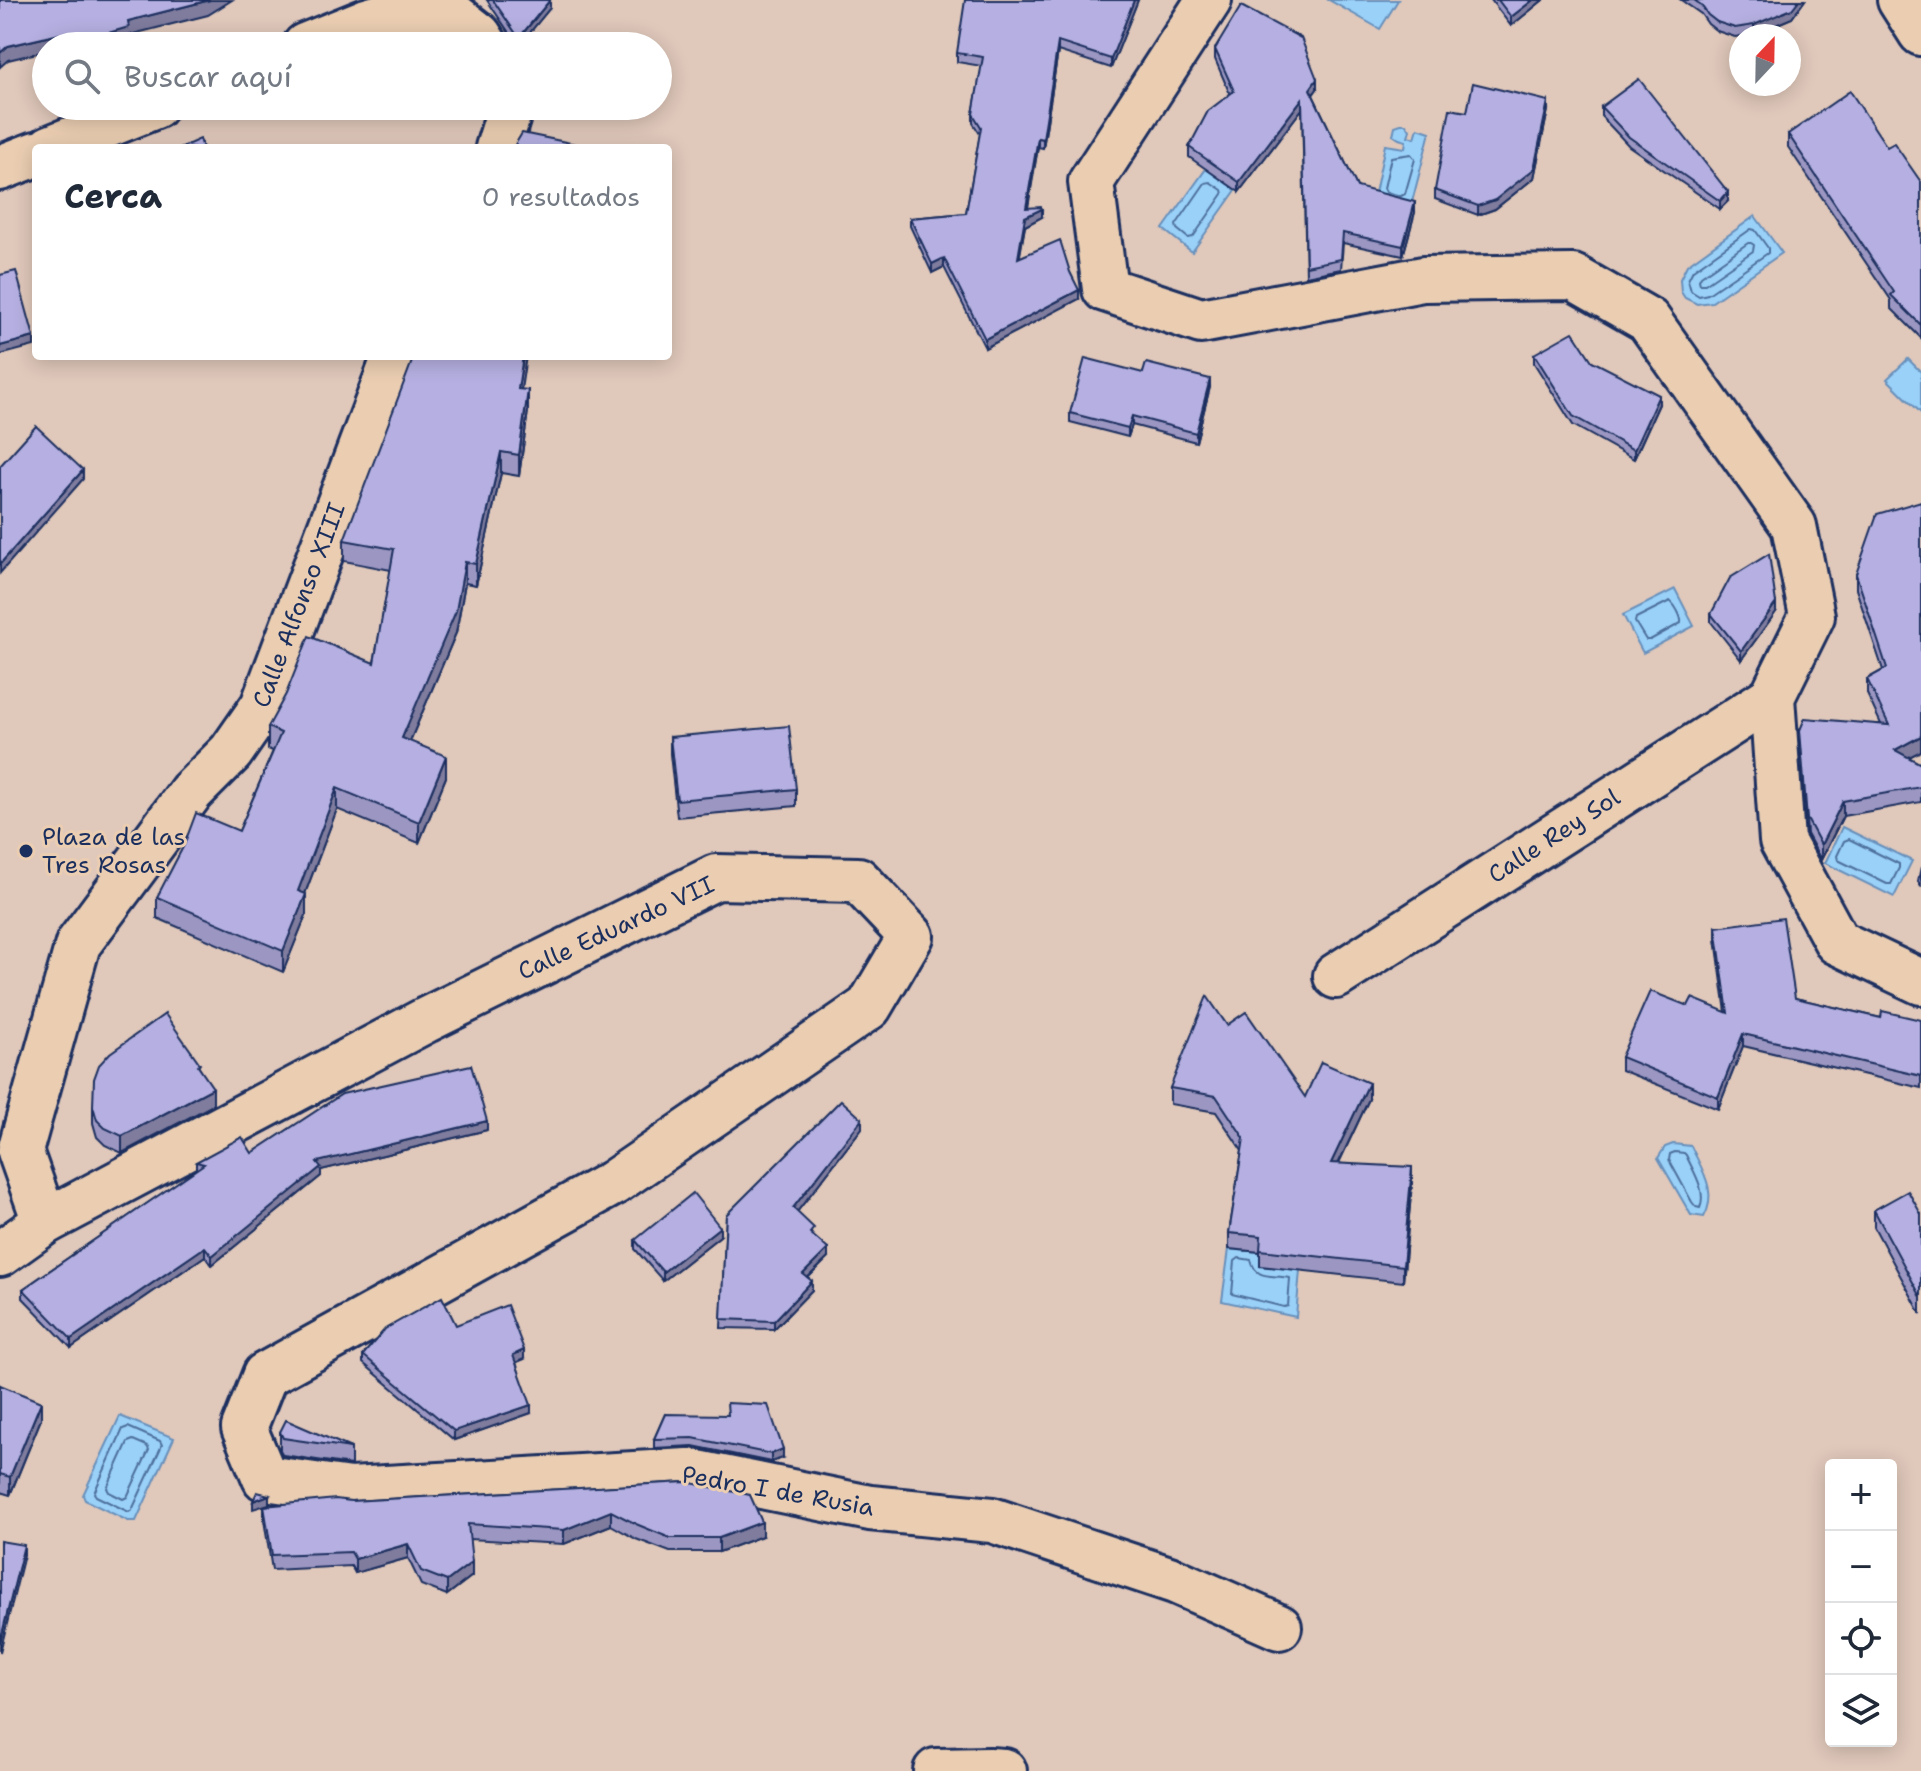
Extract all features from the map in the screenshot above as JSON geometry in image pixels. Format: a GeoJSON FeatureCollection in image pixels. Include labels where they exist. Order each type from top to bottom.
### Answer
{"type":"FeatureCollection","features":[{"type":"Feature","properties":{"kind":"main road"},"geometry":{"type":"LineString","coordinates":[[1209,0],[1091,182],[1105,289],[1201,321],[1423,279],[1573,277],[1648,320],[1794,526],[1812,616],[1772,697],[1782,841],[1837,942],[1921,982]]}},
{"type":"Feature","properties":{"kind":"main road"},"geometry":{"type":"LineString","coordinates":[[1900,0],[1921,33]]}},
{"type":"Feature","properties":{"kind":"main road"},"geometry":{"type":"LineString","coordinates":[[340,32],[412,8],[452,14],[475,32]]}},
{"type":"Feature","properties":{"kind":"main road"},"geometry":{"type":"LineString","coordinates":[[60,144],[120,120]]}},
{"type":"Feature","properties":{"kind":"main road"},"geometry":{"type":"LineString","coordinates":[[499,144],[507,120]]}},
{"type":"Feature","properties":{"kind":"main road"},"geometry":{"type":"LineString","coordinates":[[0,168],[32,156]]}},
{"type":"Feature","properties":{"kind":"main road","name":"Calle Alfonso XIII"},"geometry":{"type":"LineString","coordinates":[[45,1222],[20,1151],[78,944],[191,792],[231,752],[263,706],[393,360]]}},
{"type":"Feature","properties":{"kind":"main road","name":"Calle Rey Sol"},"geometry":{"type":"LineString","coordinates":[[1336,976],[1772,697]]}},
{"type":"Feature","properties":{"kind":"main road","name":"Calle Eduardo VII"},"geometry":{"type":"LineString","coordinates":[[0,1254],[45,1222],[426,1020],[716,877],[858,880],[911,936],[869,1007],[613,1183],[265,1375],[244,1428]]}},
{"type":"Feature","properties":{"kind":"main road","name":"Pedro I de Rusia"},"geometry":{"type":"LineString","coordinates":[[244,1428],[265,1478],[350,1490],[688,1471],[870,1508],[992,1520],[1175,1581],[1279,1627]]}},
{"type":"Feature","properties":{"kind":"main road"},"geometry":{"type":"LineString","coordinates":[[936,1771],[1004,1771]]}},
{"type":"Feature","properties":{"kind":"water"},"geometry":{"type":"Polygon","coordinates":[[[1329,0],[1398,0],[1380,29],[1329,0]]]}},
{"type":"Feature","properties":{"kind":"water"},"geometry":{"type":"Polygon","coordinates":[[[1406,124],[1410,130],[1408,136],[1415,138],[1418,128],[1430,132],[1411,206],[1374,198],[1385,145],[1405,148],[1406,141],[1393,135],[1395,126],[1406,124]]]}},
{"type":"Feature","properties":{"kind":"water"},"geometry":{"type":"Polygon","coordinates":[[[1206,169],[1236,190],[1192,252],[1163,229],[1206,169]]]}},
{"type":"Feature","properties":{"kind":"water"},"geometry":{"type":"Polygon","coordinates":[[[1755,216],[1782,253],[1712,302],[1697,304],[1685,298],[1680,279],[1687,265],[1755,216]]]}},
{"type":"Feature","properties":{"kind":"water"},"geometry":{"type":"Polygon","coordinates":[[[1908,359],[1921,372],[1921,413],[1887,379],[1908,359]]]}},
{"type":"Feature","properties":{"kind":"water"},"geometry":{"type":"Polygon","coordinates":[[[1675,589],[1694,626],[1643,653],[1623,615],[1675,589]]]}},
{"type":"Feature","properties":{"kind":"water"},"geometry":{"type":"Polygon","coordinates":[[[1842,827],[1912,861],[1894,897],[1825,863],[1842,827]]]}},
{"type":"Feature","properties":{"kind":"water"},"geometry":{"type":"Polygon","coordinates":[[[1673,1144],[1691,1146],[1704,1172],[1709,1199],[1704,1217],[1691,1215],[1658,1158],[1665,1147],[1673,1144]]]}},
{"type":"Feature","properties":{"kind":"water"},"geometry":{"type":"Polygon","coordinates":[[[1229,1249],[1261,1252],[1260,1266],[1300,1270],[1296,1317],[1222,1301],[1229,1249]]]}},
{"type":"Feature","properties":{"kind":"water"},"geometry":{"type":"Polygon","coordinates":[[[120,1416],[174,1438],[136,1521],[128,1521],[85,1500],[83,1495],[120,1416]]]}},
{"type":"Feature","properties":{"kind":"building"},"geometry":{"type":"Polygon","coordinates":[[[0,0],[210,0],[128,21],[129,27],[112,32],[32,32],[32,40],[8,46],[0,53],[0,0]]]}},
{"type":"Feature","properties":{"kind":"building"},"geometry":{"type":"Polygon","coordinates":[[[493,0],[550,0],[524,32],[515,32],[493,0]]]}},
{"type":"Feature","properties":{"kind":"building"},"geometry":{"type":"Polygon","coordinates":[[[965,0],[1134,0],[1111,59],[1058,42],[1043,139],[1038,138],[1026,208],[1042,209],[1025,217],[1018,258],[1060,240],[1079,290],[985,339],[944,258],[932,264],[910,218],[966,213],[981,127],[973,114],[983,57],[957,53],[965,0]]]}},
{"type":"Feature","properties":{"kind":"building"},"geometry":{"type":"Polygon","coordinates":[[[1498,0],[1533,0],[1511,17],[1498,0]]]}},
{"type":"Feature","properties":{"kind":"building"},"geometry":{"type":"Polygon","coordinates":[[[1694,0],[1799,0],[1792,9],[1756,24],[1729,26],[1717,22],[1694,0]]]}},
{"type":"Feature","properties":{"kind":"building"},"geometry":{"type":"Polygon","coordinates":[[[1241,6],[1301,38],[1317,79],[1310,89],[1357,187],[1415,202],[1403,246],[1343,233],[1341,259],[1306,266],[1302,99],[1239,182],[1189,147],[1208,111],[1234,91],[1215,49],[1241,6]]]}},
{"type":"Feature","properties":{"kind":"building"},"geometry":{"type":"Polygon","coordinates":[[[1639,79],[1728,192],[1720,201],[1629,137],[1601,107],[1639,79]]]}},
{"type":"Feature","properties":{"kind":"building"},"geometry":{"type":"Polygon","coordinates":[[[1473,83],[1548,101],[1534,169],[1495,200],[1478,206],[1435,190],[1450,109],[1467,112],[1473,83]]]}},
{"type":"Feature","properties":{"kind":"building"},"geometry":{"type":"Polygon","coordinates":[[[1850,91],[1887,147],[1894,143],[1921,182],[1921,325],[1891,295],[1894,292],[1788,134],[1850,91]]]}},
{"type":"Feature","properties":{"kind":"building"},"geometry":{"type":"Polygon","coordinates":[[[522,133],[576,144],[515,144],[522,133]]]}},
{"type":"Feature","properties":{"kind":"building"},"geometry":{"type":"Polygon","coordinates":[[[16,271],[32,338],[0,346],[0,275],[16,271]]]}},
{"type":"Feature","properties":{"kind":"building"},"geometry":{"type":"Polygon","coordinates":[[[1573,332],[1592,361],[1659,395],[1634,450],[1573,416],[1534,354],[1573,332]]]}},
{"type":"Feature","properties":{"kind":"building"},"geometry":{"type":"Polygon","coordinates":[[[1085,358],[1143,373],[1146,363],[1210,379],[1196,433],[1132,416],[1128,428],[1070,413],[1085,358]]]}},
{"type":"Feature","properties":{"kind":"building"},"geometry":{"type":"Polygon","coordinates":[[[412,360],[522,360],[518,389],[528,390],[519,455],[501,452],[476,564],[465,562],[456,611],[402,738],[446,756],[419,822],[337,788],[298,891],[306,894],[283,951],[157,897],[184,845],[196,813],[239,831],[281,733],[268,727],[286,694],[309,636],[374,663],[394,549],[344,540],[412,360]]]}},
{"type":"Feature","properties":{"kind":"building"},"geometry":{"type":"Polygon","coordinates":[[[36,426],[83,470],[0,564],[0,466],[36,426]]]}},
{"type":"Feature","properties":{"kind":"building"},"geometry":{"type":"Polygon","coordinates":[[[1921,501],[1921,736],[1895,750],[1921,764],[1921,787],[1843,801],[1821,845],[1807,819],[1800,730],[1805,718],[1889,725],[1867,679],[1887,668],[1856,574],[1877,514],[1921,501]]]}},
{"type":"Feature","properties":{"kind":"building"},"geometry":{"type":"Polygon","coordinates":[[[1769,554],[1776,603],[1741,651],[1711,614],[1730,578],[1769,554]]]}},
{"type":"Feature","properties":{"kind":"building"},"geometry":{"type":"Polygon","coordinates":[[[789,726],[796,789],[677,800],[670,737],[789,726]]]}},
{"type":"Feature","properties":{"kind":"building"},"geometry":{"type":"Polygon","coordinates":[[[1783,918],[1795,998],[1881,1018],[1882,1011],[1921,1020],[1921,1076],[1743,1034],[1718,1097],[1621,1057],[1650,991],[1688,1006],[1692,998],[1728,1013],[1716,927],[1783,918]]]}},
{"type":"Feature","properties":{"kind":"building"},"geometry":{"type":"Polygon","coordinates":[[[1207,996],[1227,1025],[1246,1012],[1305,1097],[1321,1062],[1369,1083],[1331,1163],[1412,1167],[1403,1266],[1260,1250],[1261,1236],[1229,1233],[1244,1138],[1216,1096],[1170,1088],[1207,996]]]}},
{"type":"Feature","properties":{"kind":"building"},"geometry":{"type":"Polygon","coordinates":[[[165,1014],[213,1088],[122,1136],[105,1128],[97,1120],[93,1106],[94,1079],[99,1065],[110,1053],[165,1014]]]}},
{"type":"Feature","properties":{"kind":"building"},"geometry":{"type":"Polygon","coordinates":[[[471,1065],[487,1121],[317,1162],[321,1167],[212,1256],[205,1247],[71,1339],[23,1289],[204,1164],[196,1162],[242,1137],[252,1153],[342,1094],[471,1065]]]}},
{"type":"Feature","properties":{"kind":"building"},"geometry":{"type":"Polygon","coordinates":[[[841,1100],[862,1119],[793,1208],[814,1228],[810,1233],[828,1249],[803,1274],[812,1281],[774,1321],[721,1319],[726,1215],[841,1100]]]}},
{"type":"Feature","properties":{"kind":"building"},"geometry":{"type":"Polygon","coordinates":[[[1908,1191],[1921,1214],[1921,1297],[1874,1210],[1908,1191]]]}},
{"type":"Feature","properties":{"kind":"building"},"geometry":{"type":"Polygon","coordinates":[[[693,1193],[720,1227],[663,1272],[635,1240],[693,1193]]]}},
{"type":"Feature","properties":{"kind":"building"},"geometry":{"type":"Polygon","coordinates":[[[442,1297],[456,1325],[507,1305],[524,1350],[513,1355],[531,1405],[454,1431],[363,1355],[385,1329],[442,1297]]]}},
{"type":"Feature","properties":{"kind":"building"},"geometry":{"type":"Polygon","coordinates":[[[0,1385],[41,1402],[10,1477],[0,1474],[0,1385]]]}},
{"type":"Feature","properties":{"kind":"building"},"geometry":{"type":"Polygon","coordinates":[[[727,1403],[768,1405],[783,1449],[771,1454],[693,1438],[654,1439],[665,1414],[728,1415],[727,1403]]]}},
{"type":"Feature","properties":{"kind":"building"},"geometry":{"type":"Polygon","coordinates":[[[286,1420],[351,1448],[283,1438],[280,1432],[286,1420]]]}},
{"type":"Feature","properties":{"kind":"building"},"geometry":{"type":"Polygon","coordinates":[[[686,1482],[750,1495],[762,1522],[719,1538],[670,1538],[611,1511],[564,1530],[468,1524],[472,1562],[447,1581],[421,1571],[408,1544],[355,1559],[351,1552],[272,1555],[264,1506],[336,1499],[351,1501],[686,1482]]]}},
{"type":"Feature","properties":{"kind":"building"},"geometry":{"type":"Polygon","coordinates":[[[257,1492],[269,1495],[253,1501],[257,1492]]]}},
{"type":"Feature","properties":{"kind":"building"},"geometry":{"type":"Polygon","coordinates":[[[0,1541],[24,1545],[0,1642],[0,1541]]]}},
{"type":"Feature","properties":{"kind":"place","name":"Plaza de las Tres Rosas"},"geometry":{"type":"Point","coordinates":[26,851]}}]}
